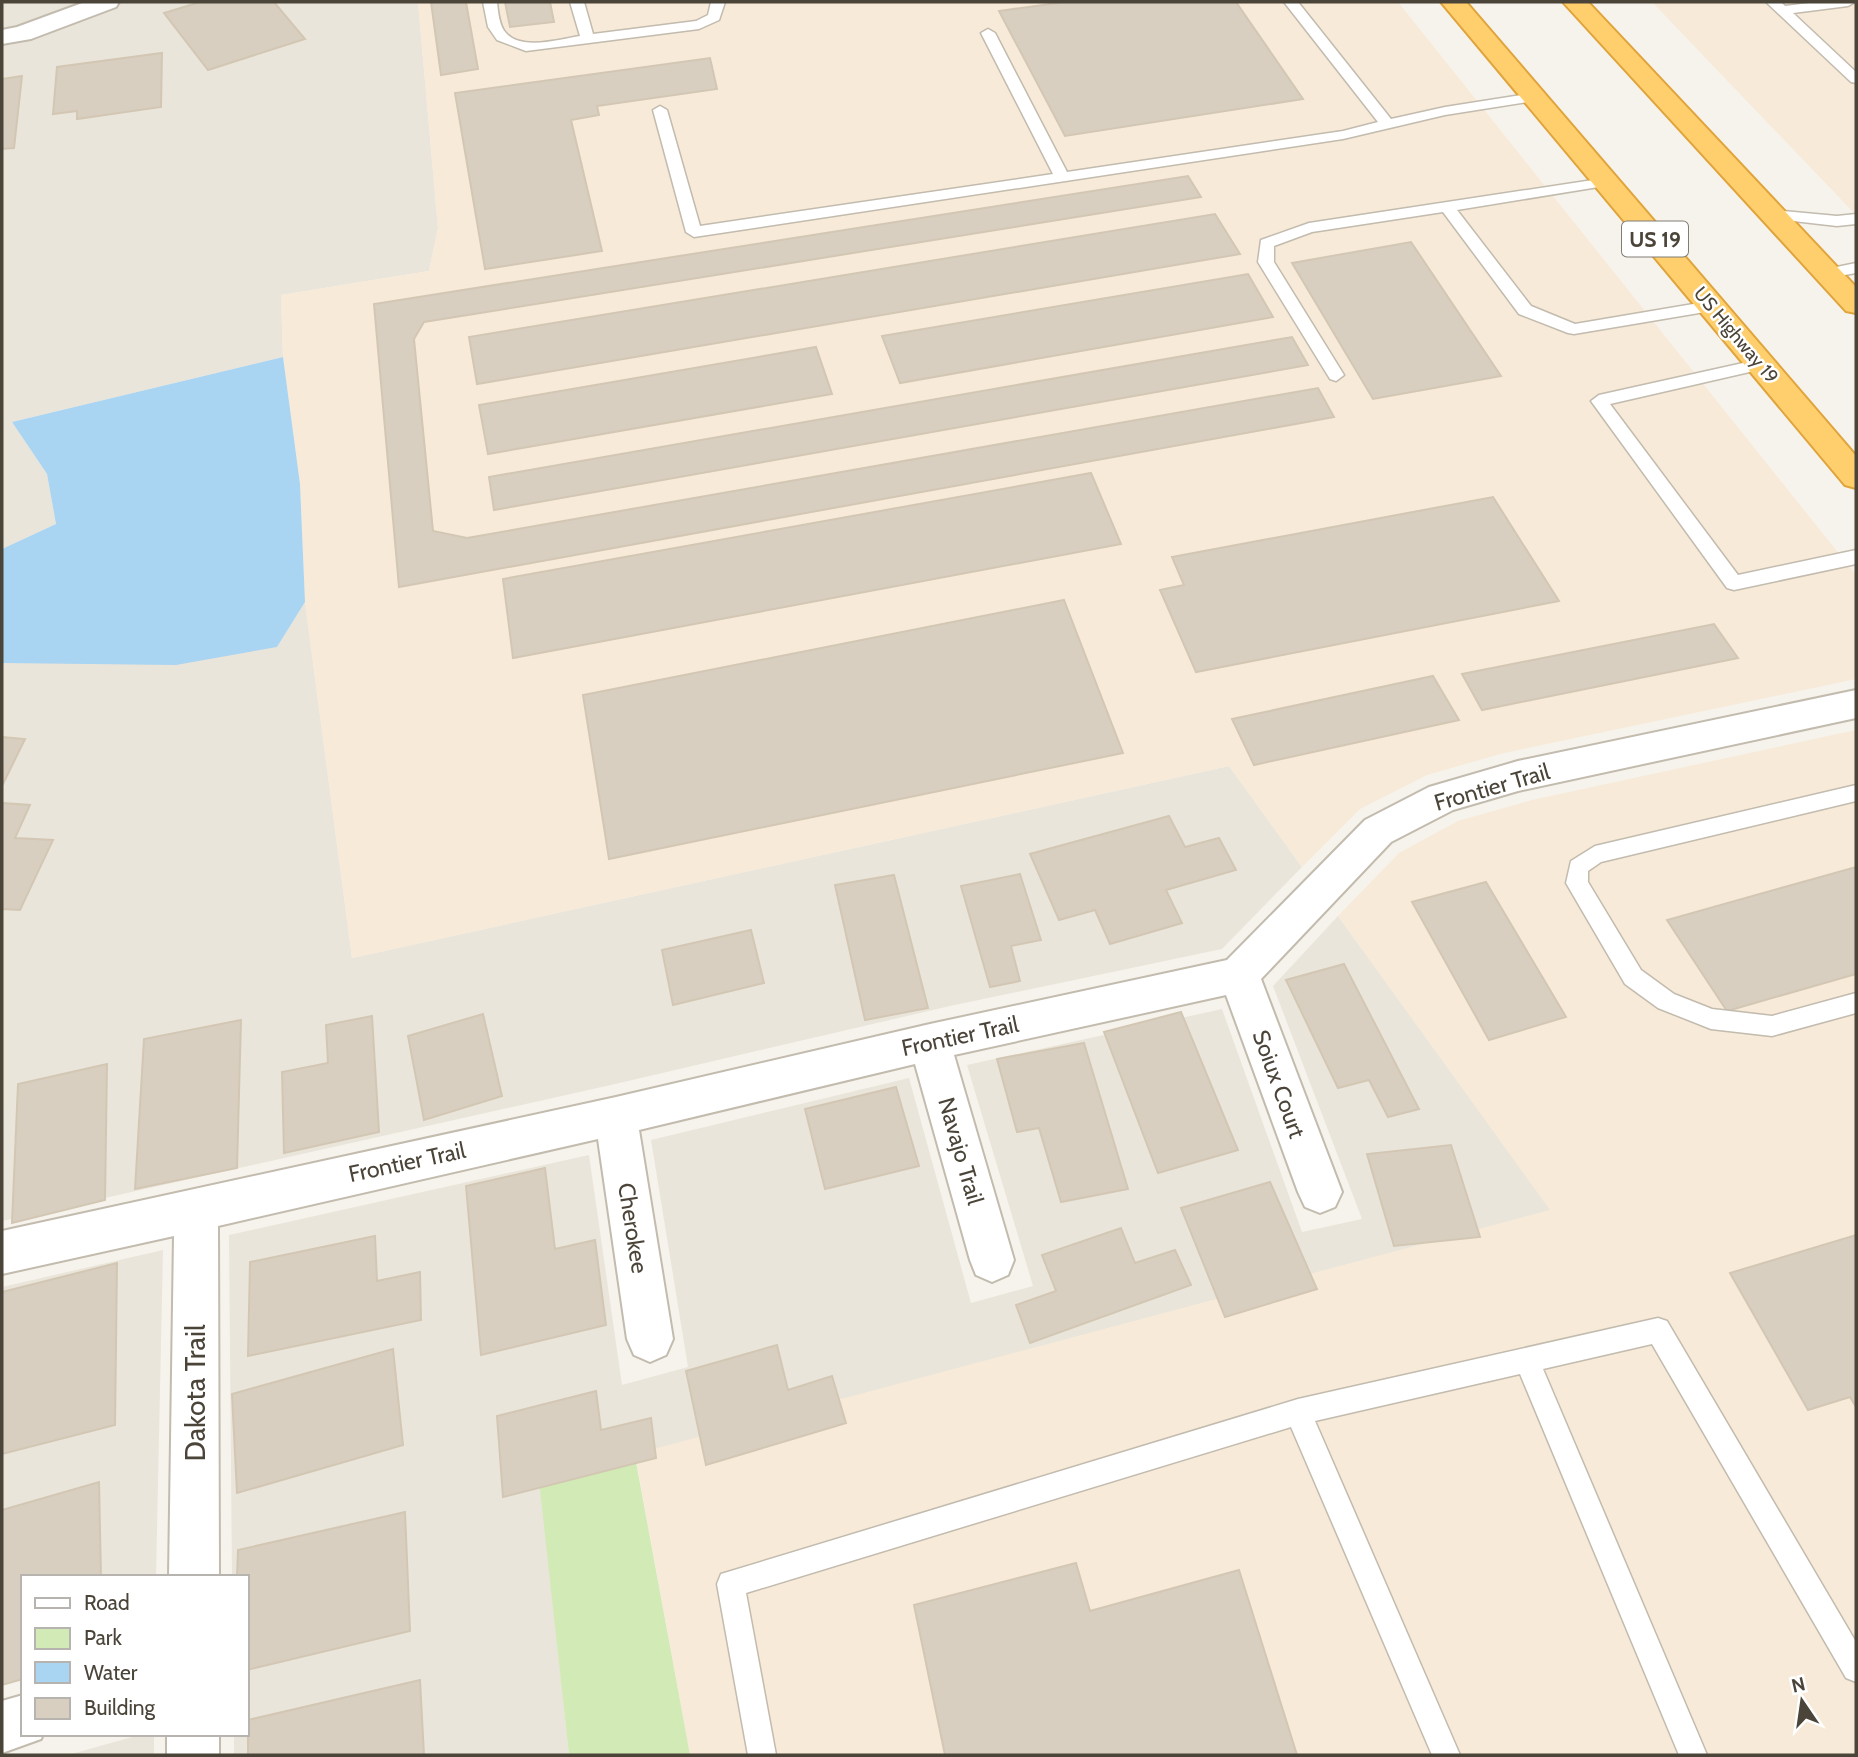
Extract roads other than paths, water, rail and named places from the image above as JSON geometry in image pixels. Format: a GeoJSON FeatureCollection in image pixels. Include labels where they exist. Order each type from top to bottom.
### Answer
{"type":"FeatureCollection","features":[{"type":"Feature","properties":{"kind":"highway","name":"US Highway 19"},"geometry":{"type":"LineString","coordinates":[[1453,2],[1856,477]]}},
{"type":"Feature","properties":{"kind":"highway"},"geometry":{"type":"LineString","coordinates":[[1575,2],[1856,304]]}},
{"type":"Feature","properties":{"kind":"street"},"geometry":{"type":"LineString","coordinates":[[2,37],[22,34],[107,2]]}},
{"type":"Feature","properties":{"kind":"street","name":"Frontier Trail"},"geometry":{"type":"LineString","coordinates":[[2,1253],[616,1116],[930,1042],[1240,975],[1378,831],[1442,798],[1518,776],[1856,704]]}},
{"type":"Feature","properties":{"kind":"street","name":"Soiux Court"},"geometry":{"type":"LineString","coordinates":[[1240,975],[1320,1192]]}},
{"type":"Feature","properties":{"kind":"street","name":"Navajo Trail"},"geometry":{"type":"LineString","coordinates":[[930,1042],[992,1260]]}},
{"type":"Feature","properties":{"kind":"street","name":"Cherokee"},"geometry":{"type":"LineString","coordinates":[[616,1116],[650,1339]]}},
{"type":"Feature","properties":{"kind":"street","name":"Dakota Trail"},"geometry":{"type":"LineString","coordinates":[[194,1575],[196,1209]]}},
{"type":"Feature","properties":{"kind":"street"},"geometry":{"type":"LineString","coordinates":[[2,1727],[21,1722]]}},
{"type":"Feature","properties":{"kind":"street"},"geometry":{"type":"LineString","coordinates":[[193,1736],[193,1755]]}},
{"type":"Feature","properties":{"kind":"lane"},"geometry":{"type":"LineString","coordinates":[[490,2],[496,33],[509,44],[526,47],[699,24],[714,17],[718,2]]}},
{"type":"Feature","properties":{"kind":"lane"},"geometry":{"type":"LineString","coordinates":[[577,2],[588,39]]}},
{"type":"Feature","properties":{"kind":"lane"},"geometry":{"type":"LineString","coordinates":[[1291,2],[1387,124]]}},
{"type":"Feature","properties":{"kind":"lane"},"geometry":{"type":"LineString","coordinates":[[1778,6],[1847,2]]}},
{"type":"Feature","properties":{"kind":"lane"},"geometry":{"type":"LineString","coordinates":[[1778,6],[1856,79]]}},
{"type":"Feature","properties":{"kind":"lane"},"geometry":{"type":"LineString","coordinates":[[988,33],[1062,176]]}},
{"type":"Feature","properties":{"kind":"lane"},"geometry":{"type":"LineString","coordinates":[[660,110],[694,232],[1343,135],[1387,124],[1534,97]]}},
{"type":"Feature","properties":{"kind":"lane"},"geometry":{"type":"LineString","coordinates":[[1335,375],[1266,262],[1266,243],[1309,228],[1606,182]]}},
{"type":"Feature","properties":{"kind":"lane"},"geometry":{"type":"LineString","coordinates":[[1447,206],[1525,310],[1574,330],[1712,306]]}},
{"type":"Feature","properties":{"kind":"lane"},"geometry":{"type":"LineString","coordinates":[[1773,215],[1837,221],[1856,219]]}},
{"type":"Feature","properties":{"kind":"lane"},"geometry":{"type":"LineString","coordinates":[[1828,273],[1856,268]]}},
{"type":"Feature","properties":{"kind":"lane"},"geometry":{"type":"LineString","coordinates":[[1761,364],[1600,401],[1734,583],[1856,557]]}},
{"type":"Feature","properties":{"kind":"lane"},"geometry":{"type":"LineString","coordinates":[[1856,793],[1595,855],[1578,867],[1577,883],[1633,977],[1666,1001],[1710,1019],[1772,1026],[1856,1003]]}},
{"type":"Feature","properties":{"kind":"lane"},"geometry":{"type":"LineString","coordinates":[[762,1755],[732,1584],[1298,1412],[1658,1330],[1856,1668]]}},
{"type":"Feature","properties":{"kind":"lane"},"geometry":{"type":"LineString","coordinates":[[1527,1361],[1693,1755]]}},
{"type":"Feature","properties":{"kind":"lane"},"geometry":{"type":"LineString","coordinates":[[1298,1412],[1446,1755]]}},
{"type":"Feature","properties":{"kind":"water"},"geometry":{"type":"Polygon","coordinates":[[[283,357],[300,484],[305,602],[277,647],[176,665],[2,663],[2,549],[56,524],[47,474],[12,422],[283,357]]]}}]}
